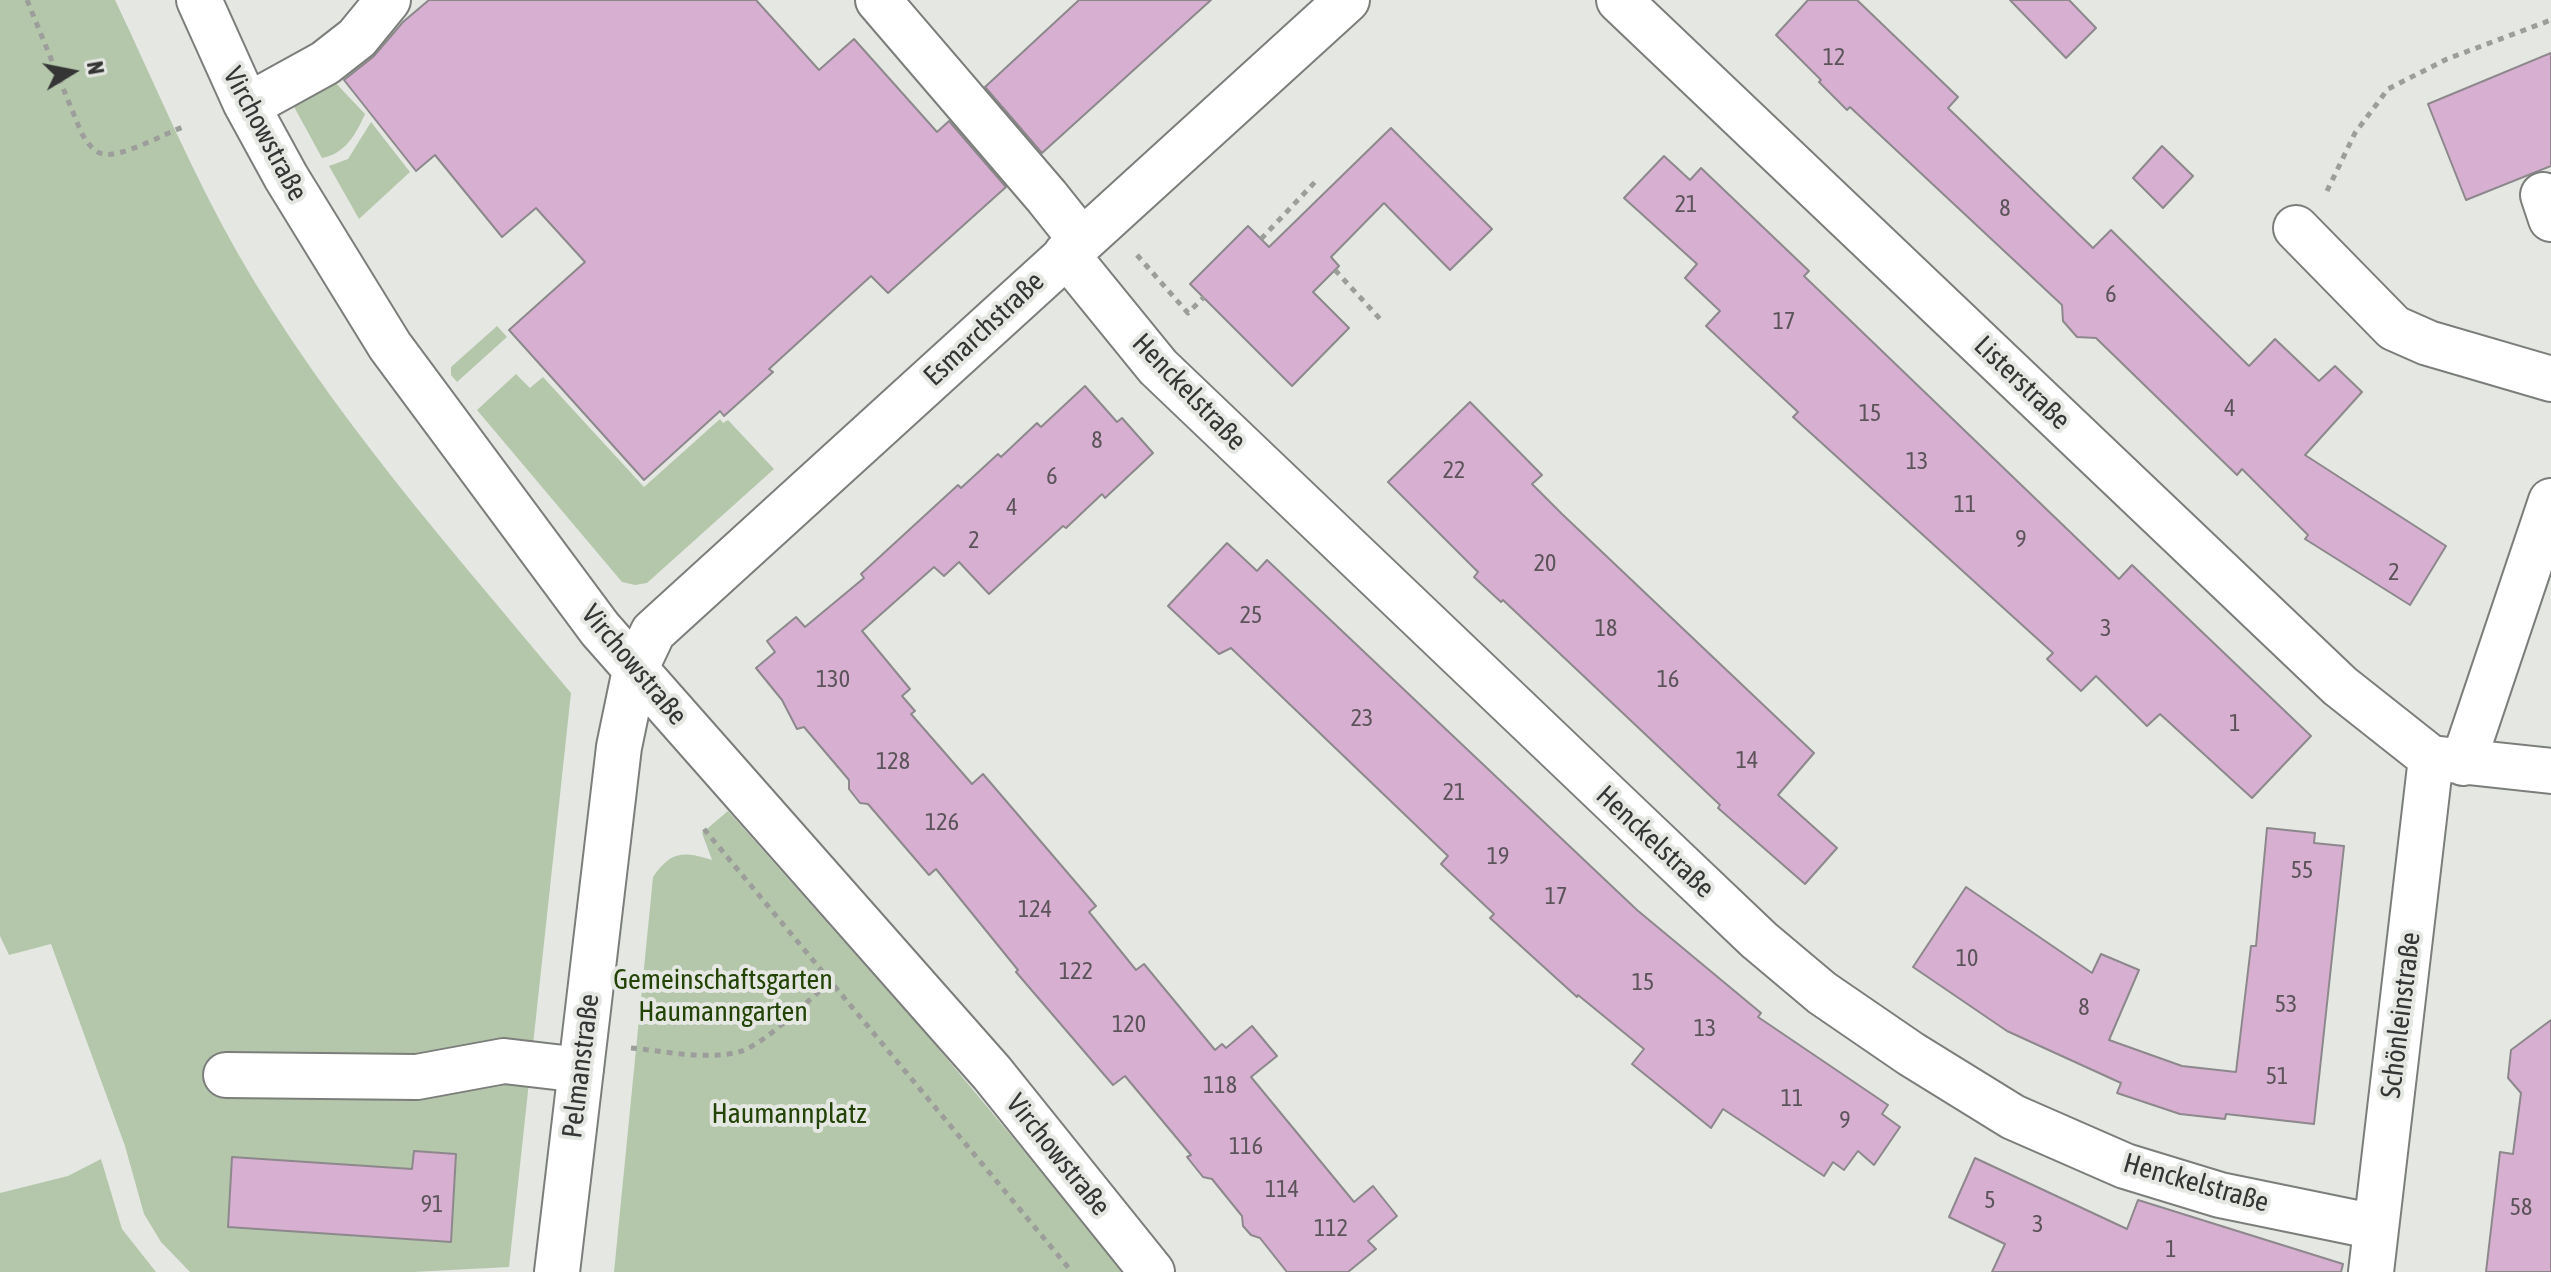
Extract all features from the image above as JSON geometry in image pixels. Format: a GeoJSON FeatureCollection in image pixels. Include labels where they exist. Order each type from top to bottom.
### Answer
{"type":"FeatureCollection","features":[{"type":"Feature","properties":{"kind":"street","name":"Virchowstraße"},"geometry":{"type":"LineString","coordinates":[[199,0],[247,106],[286,177],[390,346],[591,617],[992,1073],[1152,1272]]}},
{"type":"Feature","properties":{"kind":"street"},"geometry":{"type":"LineString","coordinates":[[247,106],[325,63],[357,38],[388,0]]}},
{"type":"Feature","properties":{"kind":"street","name":"Henckelstraße"},"geometry":{"type":"LineString","coordinates":[[878,0],[1038,185],[1074,247],[1158,367],[1657,844],[1759,940],[1822,993],[1911,1054],[2013,1117],[2125,1166],[2220,1195],[2376,1227]]}},
{"type":"Feature","properties":{"kind":"street","name":"Esmarchstraße"},"geometry":{"type":"LineString","coordinates":[[635,670],[653,632],[1347,0]]}},
{"type":"Feature","properties":{"kind":"street","name":"Listerstraße"},"geometry":{"type":"LineString","coordinates":[[1619,0],[2340,686],[2447,760]]}},
{"type":"Feature","properties":{"kind":"street"},"geometry":{"type":"LineString","coordinates":[[2296,228],[2394,328],[2428,343],[2551,379]]}},
{"type":"Feature","properties":{"kind":"street","name":"Schönleinstraße"},"geometry":{"type":"LineString","coordinates":[[2371,1272],[2447,760],[2492,684],[2551,501]]}},
{"type":"Feature","properties":{"kind":"street","name":"Pelmanstraße"},"geometry":{"type":"LineString","coordinates":[[557,1272],[619,747],[635,670]]}},
{"type":"Feature","properties":{"kind":"street"},"geometry":{"type":"LineString","coordinates":[[2447,760],[2551,771]]}},
{"type":"Feature","properties":{"kind":"street"},"geometry":{"type":"LineString","coordinates":[[226,1075],[417,1077],[504,1061],[581,1070]]}},
{"type":"Feature","properties":{"kind":"path"},"geometry":{"type":"LineString","coordinates":[[27,0],[81,132],[93,149],[102,154],[118,153],[183,127]]}},
{"type":"Feature","properties":{"kind":"path"},"geometry":{"type":"LineString","coordinates":[[2296,228],[2317,210],[2355,133],[2388,89],[2447,59],[2551,20]]}},
{"type":"Feature","properties":{"kind":"path"},"geometry":{"type":"LineString","coordinates":[[1261,239],[1315,182]]}},
{"type":"Feature","properties":{"kind":"path"},"geometry":{"type":"LineString","coordinates":[[1132,248],[1188,313],[1204,297]]}},
{"type":"Feature","properties":{"kind":"path"},"geometry":{"type":"LineString","coordinates":[[1335,270],[1381,320]]}},
{"type":"Feature","properties":{"kind":"path"},"geometry":{"type":"LineString","coordinates":[[704,829],[1072,1272]]}},
{"type":"Feature","properties":{"kind":"path"},"geometry":{"type":"LineString","coordinates":[[627,1048],[724,1054],[741,1051],[758,1043],[829,983]]}},
{"type":"Feature","properties":{"kind":"green space"},"geometry":{"type":"Polygon","coordinates":[[[0,0],[115,0],[204,190],[237,252],[311,369],[394,480],[571,693],[509,1267],[413,1272],[190,1272],[161,1242],[144,1214],[125,1146],[51,944],[9,955],[0,936],[0,0]]]}},
{"type":"Feature","properties":{"kind":"green space"},"geometry":{"type":"Polygon","coordinates":[[[330,77],[365,114],[354,136],[343,148],[322,158],[292,103],[330,77]]]}},
{"type":"Feature","properties":{"kind":"green space"},"geometry":{"type":"Polygon","coordinates":[[[371,122],[410,172],[359,219],[329,166],[348,159],[371,122]]]}},
{"type":"Feature","properties":{"kind":"green space"},"geometry":{"type":"Polygon","coordinates":[[[497,326],[507,337],[457,382],[451,375],[451,367],[497,326]]]}},
{"type":"Feature","properties":{"kind":"green space"},"geometry":{"type":"Polygon","coordinates":[[[516,374],[530,388],[543,377],[644,487],[720,419],[723,423],[728,420],[774,469],[647,583],[635,585],[622,582],[477,410],[516,374]]]}},
{"type":"Feature","properties":{"kind":"green space","name":"Haumannplatz"},"geometry":{"type":"Polygon","coordinates":[[[728,811],[933,1042],[1125,1272],[614,1272],[653,877],[666,862],[678,855],[712,860],[702,833],[728,811]]]}},
{"type":"Feature","properties":{"kind":"green space"},"geometry":{"type":"Polygon","coordinates":[[[101,1159],[122,1229],[156,1272],[0,1272],[0,1193],[68,1176],[101,1159]]]}},
{"type":"Feature","properties":{"kind":"building"},"geometry":{"type":"Polygon","coordinates":[[[429,0],[756,0],[819,70],[854,39],[937,132],[949,121],[1006,187],[888,293],[871,276],[769,369],[773,372],[724,416],[720,411],[644,480],[509,330],[585,262],[536,208],[502,237],[435,155],[416,171],[344,80],[373,57],[403,22],[429,0]]]}},
{"type":"Feature","properties":{"kind":"building"},"geometry":{"type":"Polygon","coordinates":[[[1079,0],[1211,0],[1042,153],[985,87],[1079,0]]]}},
{"type":"Feature","properties":{"kind":"building"},"geometry":{"type":"Polygon","coordinates":[[[1808,0],[1857,0],[1958,97],[1948,108],[2093,248],[2111,230],[2249,366],[2275,339],[2319,381],[2335,366],[2362,392],[2305,455],[2446,546],[2410,605],[2305,539],[2308,535],[2242,469],[2237,475],[2096,338],[2077,337],[2063,321],[2062,305],[1850,107],[1847,110],[1819,82],[1821,80],[1776,35],[1808,0]]]}},
{"type":"Feature","properties":{"kind":"building"},"geometry":{"type":"Polygon","coordinates":[[[2010,0],[2069,0],[2096,28],[2066,58],[2010,0]]]}},
{"type":"Feature","properties":{"kind":"building"},"geometry":{"type":"Polygon","coordinates":[[[2551,53],[2551,166],[2466,200],[2428,104],[2551,53]]]}},
{"type":"Feature","properties":{"kind":"building"},"geometry":{"type":"Polygon","coordinates":[[[1391,128],[1492,229],[1450,270],[1384,203],[1331,257],[1339,266],[1313,292],[1349,328],[1292,386],[1190,284],[1248,226],[1269,247],[1391,128]]]}},
{"type":"Feature","properties":{"kind":"building"},"geometry":{"type":"Polygon","coordinates":[[[2162,146],[2193,176],[2163,208],[2133,178],[2162,146]]]}},
{"type":"Feature","properties":{"kind":"building"},"geometry":{"type":"Polygon","coordinates":[[[1664,156],[1690,180],[1701,168],[1809,271],[1804,276],[2119,579],[2132,565],[2311,736],[2252,798],[2160,714],[2147,726],[2096,676],[2081,691],[2047,659],[2053,653],[1793,417],[1798,412],[1706,326],[1720,311],[1685,278],[1697,264],[1624,198],[1664,156]]]}},
{"type":"Feature","properties":{"kind":"building"},"geometry":{"type":"Polygon","coordinates":[[[1085,386],[1117,422],[1122,418],[1153,453],[1105,498],[1102,494],[1066,528],[1063,526],[989,594],[959,562],[944,576],[934,567],[862,631],[910,689],[902,696],[915,711],[911,714],[972,784],[983,774],[1096,906],[1089,912],[1136,970],[1144,964],[1215,1050],[1222,1044],[1226,1048],[1252,1026],[1277,1056],[1251,1077],[1354,1202],[1373,1186],[1397,1216],[1368,1241],[1376,1249],[1348,1272],[1287,1272],[1260,1238],[1251,1235],[1243,1226],[1242,1216],[1212,1179],[1203,1177],[1187,1157],[1191,1155],[1125,1076],[1113,1085],[1016,972],[1018,970],[936,869],[929,875],[868,804],[860,803],[849,789],[849,780],[804,727],[797,729],[782,700],[756,668],[775,652],[767,641],[796,617],[805,627],[864,578],[861,574],[958,485],[961,488],[998,454],[1001,457],[1037,423],[1041,427],[1085,386]]]}},
{"type":"Feature","properties":{"kind":"building"},"geometry":{"type":"Polygon","coordinates":[[[1470,402],[1542,475],[1532,484],[1814,753],[1778,795],[1837,848],[1805,884],[1718,808],[1720,805],[1662,750],[1503,600],[1501,602],[1474,577],[1478,572],[1388,482],[1470,402]]]}},
{"type":"Feature","properties":{"kind":"building"},"geometry":{"type":"Polygon","coordinates":[[[1227,543],[1257,571],[1267,560],[1637,910],[1761,1013],[1758,1017],[1888,1105],[1882,1114],[1900,1127],[1874,1165],[1858,1151],[1844,1170],[1833,1162],[1824,1176],[1723,1109],[1711,1128],[1632,1064],[1644,1049],[1577,997],[1490,918],[1494,914],[1441,864],[1448,856],[1231,648],[1219,654],[1168,606],[1227,543]]]}},
{"type":"Feature","properties":{"kind":"building"},"geometry":{"type":"Polygon","coordinates":[[[2267,828],[2315,833],[2314,843],[2344,846],[2314,1124],[2226,1114],[2225,1119],[2180,1114],[2117,1093],[2121,1083],[2007,1031],[1913,967],[1966,887],[2092,973],[2101,954],[2139,970],[2109,1040],[2182,1066],[2236,1072],[2251,946],[2256,946],[2267,828]]]}},
{"type":"Feature","properties":{"kind":"building"},"geometry":{"type":"Polygon","coordinates":[[[2551,1020],[2551,1272],[2486,1272],[2500,1152],[2513,1154],[2521,1093],[2508,1078],[2511,1050],[2551,1020]]]}},
{"type":"Feature","properties":{"kind":"building"},"geometry":{"type":"Polygon","coordinates":[[[414,1151],[456,1154],[451,1242],[228,1227],[232,1157],[412,1169],[414,1151]]]}},
{"type":"Feature","properties":{"kind":"building"},"geometry":{"type":"Polygon","coordinates":[[[1975,1158],[2127,1229],[2138,1200],[2343,1264],[2341,1272],[1992,1272],[2005,1244],[1949,1217],[1975,1158]]]}},
{"type":"Feature","properties":{"kind":"park label","name":"Gemeinschaftsgarten Haumanngarten"},"geometry":{"type":"Point","coordinates":[723,996]}}]}
